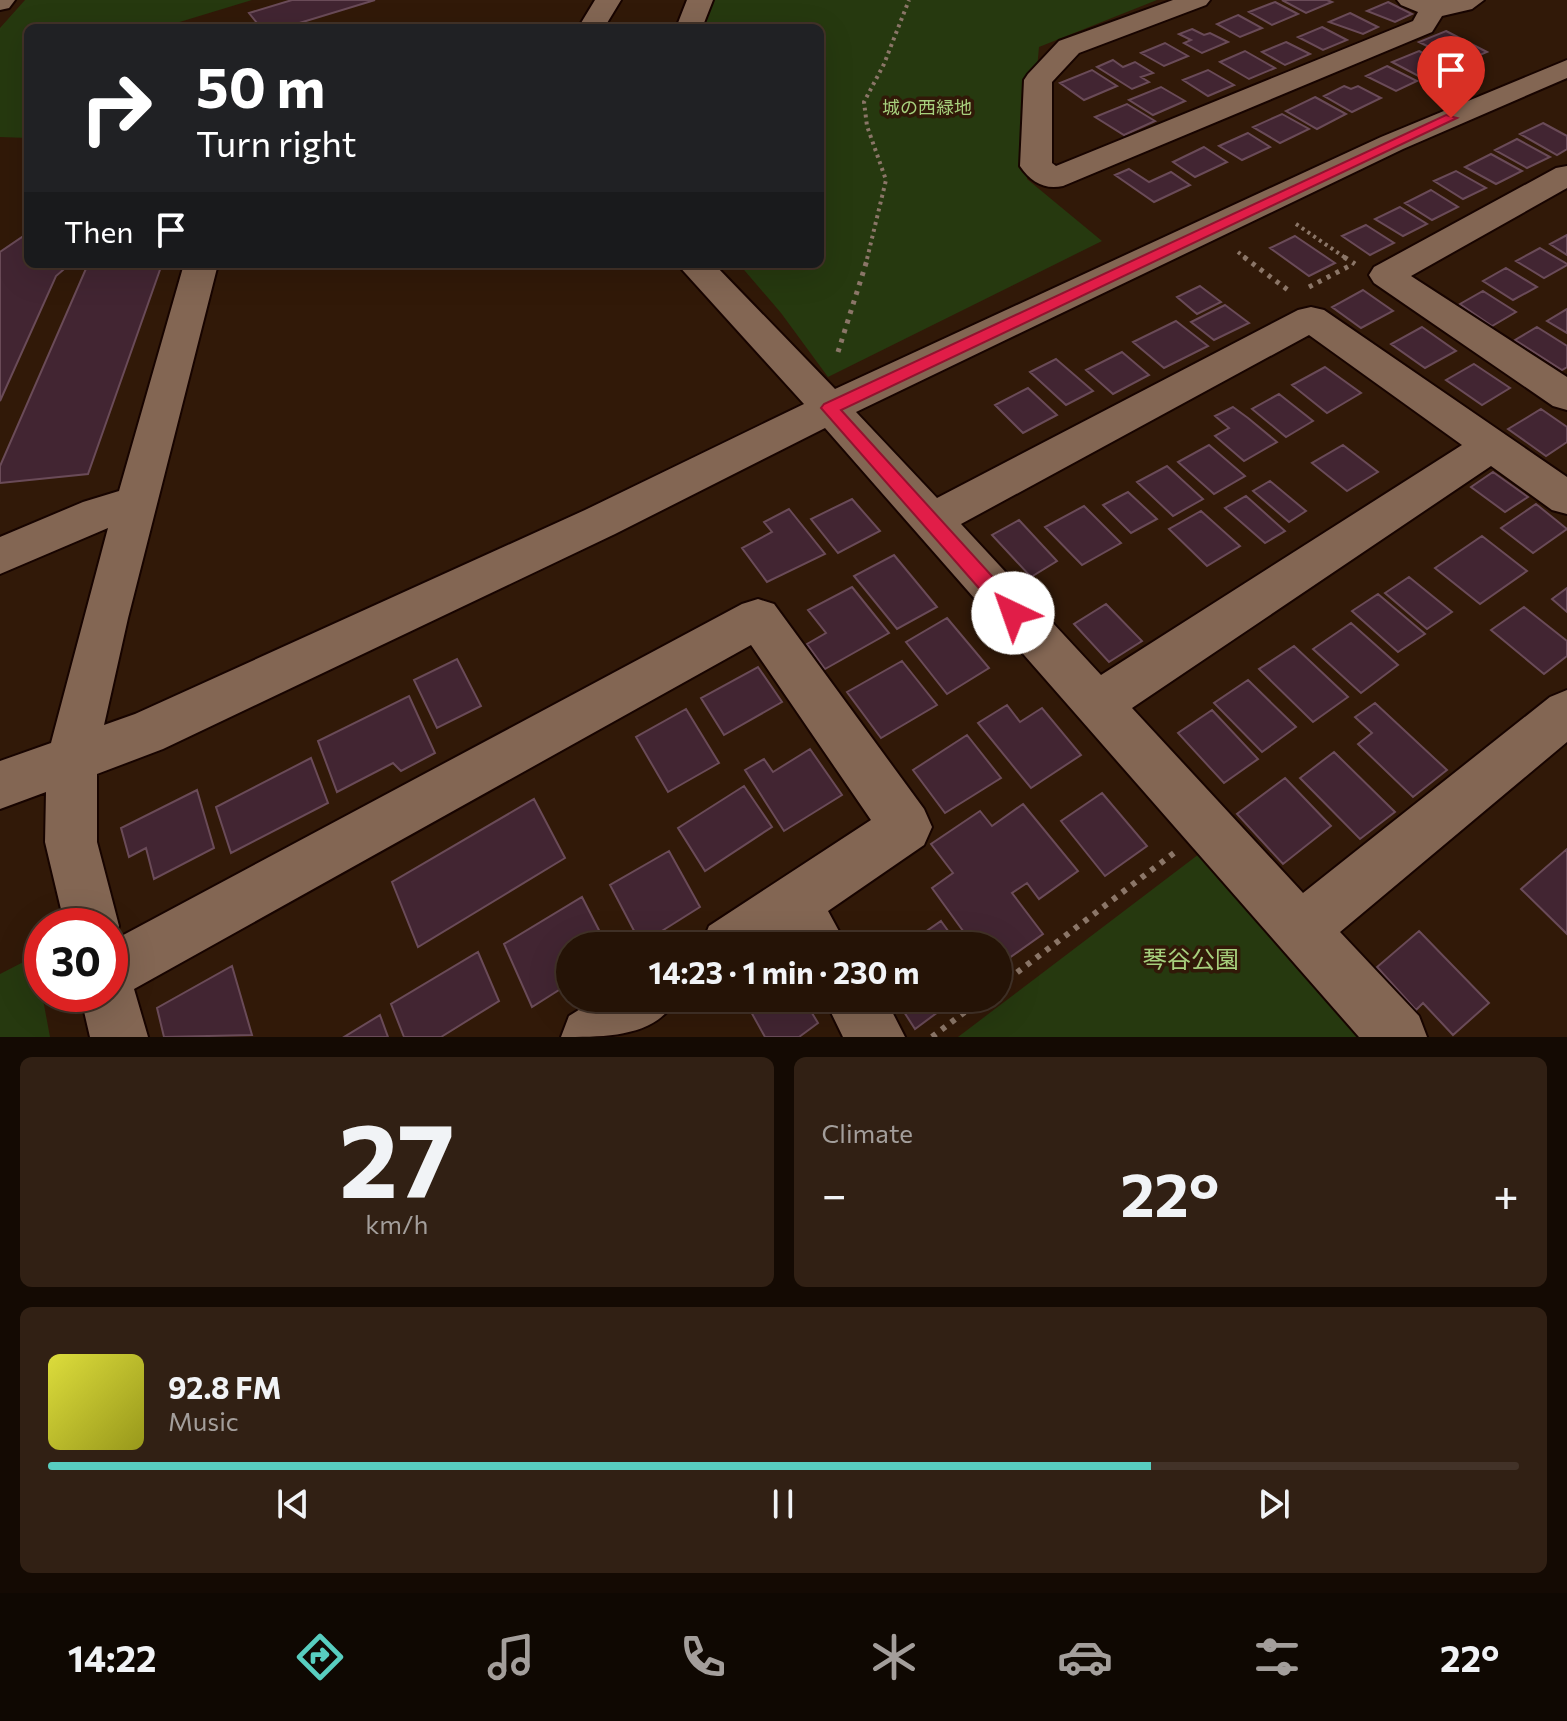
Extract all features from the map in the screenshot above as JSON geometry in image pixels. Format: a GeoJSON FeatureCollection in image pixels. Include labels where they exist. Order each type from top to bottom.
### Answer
{"type":"FeatureCollection","features":[{"type":"Feature","properties":{"kind":"street"},"geometry":{"type":"LineString","coordinates":[[593,24],[608,0]]}},
{"type":"Feature","properties":{"kind":"street"},"geometry":{"type":"LineString","coordinates":[[691,24],[700,0]]}},
{"type":"Feature","properties":{"kind":"street"},"geometry":{"type":"LineString","coordinates":[[1197,0],[1069,47],[1052,62],[1038,80],[1036,166],[1052,179],[1423,26],[1422,5],[1454,7],[1471,0]]}},
{"type":"Feature","properties":{"kind":"street"},"geometry":{"type":"LineString","coordinates":[[0,785],[146,733],[600,522],[830,408],[1392,143],[1567,68]]}},
{"type":"Feature","properties":{"kind":"street"},"geometry":{"type":"LineString","coordinates":[[1370,269],[1567,175]]}},
{"type":"Feature","properties":{"kind":"street"},"geometry":{"type":"LineString","coordinates":[[88,908],[71,842],[72,759],[136,503],[200,268]]}},
{"type":"Feature","properties":{"kind":"street"},"geometry":{"type":"LineString","coordinates":[[698,268],[830,408],[1398,1037]]}},
{"type":"Feature","properties":{"kind":"street"},"geometry":{"type":"LineString","coordinates":[[1370,269],[1565,392]]}},
{"type":"Feature","properties":{"kind":"street"},"geometry":{"type":"LineString","coordinates":[[930,521],[1302,307],[1567,498]]}},
{"type":"Feature","properties":{"kind":"street"},"geometry":{"type":"LineString","coordinates":[[1096,705],[1492,445]]}},
{"type":"Feature","properties":{"kind":"street"},"geometry":{"type":"LineString","coordinates":[[0,556],[98,514],[136,503]]}},
{"type":"Feature","properties":{"kind":"street"},"geometry":{"type":"LineString","coordinates":[[128,962],[758,618],[906,827],[806,925],[780,932]]}},
{"type":"Feature","properties":{"kind":"street"},"geometry":{"type":"LineString","coordinates":[[1300,930],[1567,712]]}},
{"type":"Feature","properties":{"kind":"street"},"geometry":{"type":"LineString","coordinates":[[113,1012],[119,1037]]}},
{"type":"Feature","properties":{"kind":"street"},"geometry":{"type":"LineString","coordinates":[[590,1037],[628,1012]]}},
{"type":"Feature","properties":{"kind":"street"},"geometry":{"type":"LineString","coordinates":[[861,1012],[876,1037]]}},
{"type":"Feature","properties":{"kind":"path"},"geometry":{"type":"LineString","coordinates":[[838,352],[874,238],[886,180],[867,126],[864,102],[884,64],[909,0]]}},
{"type":"Feature","properties":{"kind":"path"},"geometry":{"type":"LineString","coordinates":[[1238,252],[1302,307],[1370,269],[1296,224]]}},
{"type":"Feature","properties":{"kind":"path"},"geometry":{"type":"LineString","coordinates":[[1012,976],[1207,828]]}},
{"type":"Feature","properties":{"kind":"path"},"geometry":{"type":"LineString","coordinates":[[932,1037],[965,1012]]}},
{"type":"Feature","properties":{"kind":"green space"},"geometry":{"type":"Polygon","coordinates":[[[25,0],[252,0],[173,24],[24,24],[24,138],[0,137],[0,28],[25,0]]]}},
{"type":"Feature","properties":{"kind":"green space","name":"城の西緑地"},"geometry":{"type":"Polygon","coordinates":[[[707,0],[1157,0],[1039,47],[1027,179],[1102,241],[828,377],[781,313],[742,268],[824,268],[824,24],[700,24],[707,0]]]}},
{"type":"Feature","properties":{"kind":"green space","name":"琴谷公園"},"geometry":{"type":"Polygon","coordinates":[[[1203,851],[1370,1037],[958,1037],[991,1012],[1012,1012],[1012,996],[1203,851]]]}},
{"type":"Feature","properties":{"kind":"green space"},"geometry":{"type":"Polygon","coordinates":[[[24,962],[24,1012],[45,1012],[50,1037],[0,1037],[0,974],[24,962]]]}},
{"type":"Feature","properties":{"kind":"building"},"geometry":{"type":"Polygon","coordinates":[[[292,0],[375,0],[296,24],[258,24],[249,13],[292,0]]]}},
{"type":"Feature","properties":{"kind":"building"},"geometry":{"type":"Polygon","coordinates":[[[1282,0],[1327,0],[1332,2],[1306,13],[1282,0]]]}},
{"type":"Feature","properties":{"kind":"building"},"geometry":{"type":"Polygon","coordinates":[[[1275,2],[1298,14],[1272,25],[1249,12],[1275,2]]]}},
{"type":"Feature","properties":{"kind":"building"},"geometry":{"type":"Polygon","coordinates":[[[1388,2],[1412,14],[1395,22],[1367,11],[1388,2]]]}},
{"type":"Feature","properties":{"kind":"building"},"geometry":{"type":"Polygon","coordinates":[[[1350,13],[1378,27],[1363,34],[1329,22],[1350,13]]]}},
{"type":"Feature","properties":{"kind":"building"},"geometry":{"type":"Polygon","coordinates":[[[1238,15],[1262,28],[1240,37],[1217,24],[1238,15]]]}},
{"type":"Feature","properties":{"kind":"building"},"geometry":{"type":"Polygon","coordinates":[[[1322,27],[1347,40],[1323,50],[1298,37],[1322,27]]]}},
{"type":"Feature","properties":{"kind":"building"},"geometry":{"type":"Polygon","coordinates":[[[1192,29],[1228,42],[1202,53],[1184,43],[1191,40],[1179,34],[1192,29]]]}},
{"type":"Feature","properties":{"kind":"building"},"geometry":{"type":"Polygon","coordinates":[[[1446,31],[1487,52],[1461,63],[1419,42],[1446,31]]]}},
{"type":"Feature","properties":{"kind":"building"},"geometry":{"type":"Polygon","coordinates":[[[1286,42],[1310,54],[1285,65],[1262,52],[1286,42]]]}},
{"type":"Feature","properties":{"kind":"building"},"geometry":{"type":"Polygon","coordinates":[[[1165,43],[1188,56],[1164,66],[1141,53],[1165,43]]]}},
{"type":"Feature","properties":{"kind":"building"},"geometry":{"type":"Polygon","coordinates":[[[1245,51],[1275,68],[1249,79],[1220,62],[1245,51]]]}},
{"type":"Feature","properties":{"kind":"building"},"geometry":{"type":"Polygon","coordinates":[[[1419,51],[1451,68],[1424,79],[1392,62],[1419,51]]]}},
{"type":"Feature","properties":{"kind":"building"},"geometry":{"type":"Polygon","coordinates":[[[1113,60],[1123,67],[1135,62],[1153,73],[1141,77],[1149,82],[1132,89],[1097,67],[1113,60]]]}},
{"type":"Feature","properties":{"kind":"building"},"geometry":{"type":"Polygon","coordinates":[[[1387,66],[1417,81],[1396,91],[1366,76],[1387,66]]]}},
{"type":"Feature","properties":{"kind":"building"},"geometry":{"type":"Polygon","coordinates":[[[1092,70],[1117,86],[1084,100],[1060,83],[1092,70]]]}},
{"type":"Feature","properties":{"kind":"building"},"geometry":{"type":"Polygon","coordinates":[[[1208,70],[1234,85],[1208,96],[1183,80],[1208,70]]]}},
{"type":"Feature","properties":{"kind":"building"},"geometry":{"type":"Polygon","coordinates":[[[1344,86],[1351,89],[1358,86],[1381,98],[1352,112],[1324,96],[1344,86]]]}},
{"type":"Feature","properties":{"kind":"building"},"geometry":{"type":"Polygon","coordinates":[[[1161,87],[1185,101],[1153,115],[1129,100],[1161,87]]]}},
{"type":"Feature","properties":{"kind":"building"},"geometry":{"type":"Polygon","coordinates":[[[1315,97],[1346,114],[1317,129],[1286,111],[1315,97]]]}},
{"type":"Feature","properties":{"kind":"building"},"geometry":{"type":"Polygon","coordinates":[[[1127,104],[1155,121],[1124,135],[1095,117],[1127,104]]]}},
{"type":"Feature","properties":{"kind":"building"},"geometry":{"type":"Polygon","coordinates":[[[1282,114],[1309,129],[1280,143],[1253,127],[1282,114]]]}},
{"type":"Feature","properties":{"kind":"building"},"geometry":{"type":"Polygon","coordinates":[[[1543,123],[1567,136],[1567,149],[1557,155],[1520,134],[1543,123]]]}},
{"type":"Feature","properties":{"kind":"building"},"geometry":{"type":"Polygon","coordinates":[[[1248,133],[1270,147],[1242,160],[1219,146],[1248,133]]]}},
{"type":"Feature","properties":{"kind":"building"},"geometry":{"type":"Polygon","coordinates":[[[1517,139],[1550,157],[1527,168],[1495,150],[1517,139]]]}},
{"type":"Feature","properties":{"kind":"building"},"geometry":{"type":"Polygon","coordinates":[[[1204,147],[1227,162],[1195,177],[1173,162],[1204,147]]]}},
{"type":"Feature","properties":{"kind":"building"},"geometry":{"type":"Polygon","coordinates":[[[1491,154],[1522,171],[1496,184],[1465,167],[1491,154]]]}},
{"type":"Feature","properties":{"kind":"building"},"geometry":{"type":"Polygon","coordinates":[[[1129,169],[1149,182],[1171,172],[1190,185],[1154,202],[1115,175],[1129,169]]]}},
{"type":"Feature","properties":{"kind":"building"},"geometry":{"type":"Polygon","coordinates":[[[1456,171],[1486,188],[1463,199],[1434,181],[1456,171]]]}},
{"type":"Feature","properties":{"kind":"building"},"geometry":{"type":"Polygon","coordinates":[[[1431,190],[1458,207],[1432,220],[1405,203],[1431,190]]]}},
{"type":"Feature","properties":{"kind":"building"},"geometry":{"type":"Polygon","coordinates":[[[1400,207],[1427,224],[1403,236],[1375,219],[1400,207]]]}},
{"type":"Feature","properties":{"kind":"building"},"geometry":{"type":"Polygon","coordinates":[[[1366,225],[1394,243],[1370,255],[1342,236],[1366,225]]]}},
{"type":"Feature","properties":{"kind":"building"},"geometry":{"type":"Polygon","coordinates":[[[1567,235],[1567,255],[1550,244],[1567,235]]]}},
{"type":"Feature","properties":{"kind":"building"},"geometry":{"type":"Polygon","coordinates":[[[24,236],[24,268],[65,268],[56,276],[0,401],[0,252],[24,236]]]}},
{"type":"Feature","properties":{"kind":"building"},"geometry":{"type":"Polygon","coordinates":[[[1295,236],[1335,263],[1309,276],[1270,248],[1295,236]]]}},
{"type":"Feature","properties":{"kind":"building"},"geometry":{"type":"Polygon","coordinates":[[[1540,248],[1567,265],[1544,278],[1516,261],[1540,248]]]}},
{"type":"Feature","properties":{"kind":"building"},"geometry":{"type":"Polygon","coordinates":[[[86,268],[161,268],[88,474],[0,483],[0,466],[86,268]]]}},
{"type":"Feature","properties":{"kind":"building"},"geometry":{"type":"Polygon","coordinates":[[[1506,268],[1537,287],[1513,300],[1483,281],[1506,268]]]}},
{"type":"Feature","properties":{"kind":"building"},"geometry":{"type":"Polygon","coordinates":[[[1200,286],[1221,302],[1197,314],[1177,297],[1200,286]]]}},
{"type":"Feature","properties":{"kind":"building"},"geometry":{"type":"Polygon","coordinates":[[[1363,290],[1393,311],[1361,328],[1332,307],[1363,290]]]}},
{"type":"Feature","properties":{"kind":"building"},"geometry":{"type":"Polygon","coordinates":[[[1483,291],[1516,312],[1492,326],[1460,304],[1483,291]]]}},
{"type":"Feature","properties":{"kind":"building"},"geometry":{"type":"Polygon","coordinates":[[[1225,305],[1249,323],[1214,340],[1191,322],[1225,305]]]}},
{"type":"Feature","properties":{"kind":"building"},"geometry":{"type":"Polygon","coordinates":[[[1567,309],[1567,333],[1547,321],[1567,309]]]}},
{"type":"Feature","properties":{"kind":"building"},"geometry":{"type":"Polygon","coordinates":[[[1176,321],[1208,346],[1164,368],[1133,342],[1176,321]]]}},
{"type":"Feature","properties":{"kind":"building"},"geometry":{"type":"Polygon","coordinates":[[[1422,327],[1456,351],[1425,368],[1391,344],[1422,327]]]}},
{"type":"Feature","properties":{"kind":"building"},"geometry":{"type":"Polygon","coordinates":[[[1537,327],[1567,346],[1567,367],[1562,370],[1515,340],[1537,327]]]}},
{"type":"Feature","properties":{"kind":"building"},"geometry":{"type":"Polygon","coordinates":[[[1122,352],[1149,375],[1113,394],[1086,370],[1122,352]]]}},
{"type":"Feature","properties":{"kind":"building"},"geometry":{"type":"Polygon","coordinates":[[[1056,359],[1093,391],[1066,405],[1030,372],[1056,359]]]}},
{"type":"Feature","properties":{"kind":"building"},"geometry":{"type":"Polygon","coordinates":[[[1474,364],[1510,388],[1482,405],[1446,380],[1474,364]]]}},
{"type":"Feature","properties":{"kind":"building"},"geometry":{"type":"Polygon","coordinates":[[[1325,367],[1361,393],[1327,413],[1292,385],[1325,367]]]}},
{"type":"Feature","properties":{"kind":"building"},"geometry":{"type":"Polygon","coordinates":[[[1028,388],[1057,415],[1023,433],[995,405],[1028,388]]]}},
{"type":"Feature","properties":{"kind":"building"},"geometry":{"type":"Polygon","coordinates":[[[1279,394],[1313,421],[1286,437],[1252,409],[1279,394]]]}},
{"type":"Feature","properties":{"kind":"building"},"geometry":{"type":"Polygon","coordinates":[[[1233,407],[1277,442],[1244,461],[1215,436],[1229,428],[1215,416],[1233,407]]]}},
{"type":"Feature","properties":{"kind":"building"},"geometry":{"type":"Polygon","coordinates":[[[1541,409],[1567,427],[1567,442],[1546,456],[1508,429],[1541,409]]]}},
{"type":"Feature","properties":{"kind":"building"},"geometry":{"type":"Polygon","coordinates":[[[1209,445],[1245,476],[1214,494],[1178,462],[1209,445]]]}},
{"type":"Feature","properties":{"kind":"building"},"geometry":{"type":"Polygon","coordinates":[[[1343,445],[1378,472],[1347,491],[1312,463],[1343,445]]]}},
{"type":"Feature","properties":{"kind":"building"},"geometry":{"type":"Polygon","coordinates":[[[1167,466],[1203,499],[1173,516],[1137,482],[1167,466]]]}},
{"type":"Feature","properties":{"kind":"building"},"geometry":{"type":"Polygon","coordinates":[[[1493,472],[1528,497],[1505,512],[1471,487],[1493,472]]]}},
{"type":"Feature","properties":{"kind":"building"},"geometry":{"type":"Polygon","coordinates":[[[1270,481],[1306,511],[1289,522],[1253,491],[1270,481]]]}},
{"type":"Feature","properties":{"kind":"building"},"geometry":{"type":"Polygon","coordinates":[[[1128,492],[1157,519],[1131,533],[1103,505],[1128,492]]]}},
{"type":"Feature","properties":{"kind":"building"},"geometry":{"type":"Polygon","coordinates":[[[1246,496],[1285,531],[1265,543],[1225,508],[1246,496]]]}},
{"type":"Feature","properties":{"kind":"building"},"geometry":{"type":"Polygon","coordinates":[[[852,499],[880,531],[838,553],[811,519],[852,499]]]}},
{"type":"Feature","properties":{"kind":"building"},"geometry":{"type":"Polygon","coordinates":[[[1536,504],[1567,529],[1533,553],[1501,528],[1536,504]]]}},
{"type":"Feature","properties":{"kind":"building"},"geometry":{"type":"Polygon","coordinates":[[[1084,506],[1121,543],[1082,565],[1045,527],[1084,506]]]}},
{"type":"Feature","properties":{"kind":"building"},"geometry":{"type":"Polygon","coordinates":[[[789,509],[825,554],[767,582],[742,548],[772,532],[764,522],[789,509]]]}},
{"type":"Feature","properties":{"kind":"building"},"geometry":{"type":"Polygon","coordinates":[[[1201,511],[1240,546],[1207,566],[1169,529],[1201,511]]]}},
{"type":"Feature","properties":{"kind":"building"},"geometry":{"type":"Polygon","coordinates":[[[1019,520],[1057,561],[1031,577],[992,535],[1019,520]]]}},
{"type":"Feature","properties":{"kind":"building"},"geometry":{"type":"Polygon","coordinates":[[[1482,536],[1527,571],[1480,604],[1435,568],[1482,536]]]}},
{"type":"Feature","properties":{"kind":"building"},"geometry":{"type":"Polygon","coordinates":[[[894,555],[937,607],[897,629],[854,576],[894,555]]]}},
{"type":"Feature","properties":{"kind":"building"},"geometry":{"type":"Polygon","coordinates":[[[1409,577],[1452,612],[1427,629],[1385,593],[1409,577]]]}},
{"type":"Feature","properties":{"kind":"building"},"geometry":{"type":"Polygon","coordinates":[[[852,587],[889,633],[825,669],[807,644],[826,633],[808,610],[852,587]]]}},
{"type":"Feature","properties":{"kind":"building"},"geometry":{"type":"Polygon","coordinates":[[[1567,588],[1567,612],[1552,599],[1567,588]]]}},
{"type":"Feature","properties":{"kind":"building"},"geometry":{"type":"Polygon","coordinates":[[[1378,594],[1425,634],[1398,652],[1352,611],[1378,594]]]}},
{"type":"Feature","properties":{"kind":"building"},"geometry":{"type":"Polygon","coordinates":[[[1106,604],[1142,641],[1109,662],[1074,624],[1106,604]]]}},
{"type":"Feature","properties":{"kind":"building"},"geometry":{"type":"Polygon","coordinates":[[[1524,607],[1567,641],[1567,656],[1544,674],[1491,630],[1524,607]]]}},
{"type":"Feature","properties":{"kind":"building"},"geometry":{"type":"Polygon","coordinates":[[[947,618],[989,668],[947,694],[906,642],[947,618]]]}},
{"type":"Feature","properties":{"kind":"building"},"geometry":{"type":"Polygon","coordinates":[[[1351,623],[1398,665],[1361,693],[1313,649],[1351,623]]]}},
{"type":"Feature","properties":{"kind":"building"},"geometry":{"type":"Polygon","coordinates":[[[1294,646],[1348,697],[1313,722],[1259,669],[1294,646]]]}},
{"type":"Feature","properties":{"kind":"building"},"geometry":{"type":"Polygon","coordinates":[[[457,659],[481,706],[437,728],[414,680],[457,659]]]}},
{"type":"Feature","properties":{"kind":"building"},"geometry":{"type":"Polygon","coordinates":[[[902,661],[937,705],[881,738],[847,692],[902,661]]]}},
{"type":"Feature","properties":{"kind":"building"},"geometry":{"type":"Polygon","coordinates":[[[758,667],[782,702],[724,735],[701,698],[758,667]]]}},
{"type":"Feature","properties":{"kind":"building"},"geometry":{"type":"Polygon","coordinates":[[[1248,680],[1296,727],[1262,752],[1214,703],[1248,680]]]}},
{"type":"Feature","properties":{"kind":"building"},"geometry":{"type":"Polygon","coordinates":[[[409,696],[435,753],[401,771],[393,763],[337,792],[318,741],[409,696]]]}},
{"type":"Feature","properties":{"kind":"building"},"geometry":{"type":"Polygon","coordinates":[[[1375,703],[1447,770],[1413,797],[1358,744],[1372,733],[1355,717],[1375,703]]]}},
{"type":"Feature","properties":{"kind":"building"},"geometry":{"type":"Polygon","coordinates":[[[1007,705],[1020,722],[1042,708],[1081,755],[1031,788],[978,723],[1007,705]]]}},
{"type":"Feature","properties":{"kind":"building"},"geometry":{"type":"Polygon","coordinates":[[[686,709],[719,763],[668,792],[636,737],[686,709]]]}},
{"type":"Feature","properties":{"kind":"building"},"geometry":{"type":"Polygon","coordinates":[[[1212,710],[1258,759],[1224,783],[1178,733],[1212,710]]]}},
{"type":"Feature","properties":{"kind":"building"},"geometry":{"type":"Polygon","coordinates":[[[967,735],[1001,778],[945,813],[913,770],[967,735]]]}},
{"type":"Feature","properties":{"kind":"building"},"geometry":{"type":"Polygon","coordinates":[[[810,749],[842,795],[784,831],[745,770],[764,759],[773,772],[810,749]]]}},
{"type":"Feature","properties":{"kind":"building"},"geometry":{"type":"Polygon","coordinates":[[[1334,752],[1395,812],[1360,839],[1300,778],[1334,752]]]}},
{"type":"Feature","properties":{"kind":"building"},"geometry":{"type":"Polygon","coordinates":[[[311,758],[328,803],[231,853],[216,807],[311,758]]]}},
{"type":"Feature","properties":{"kind":"building"},"geometry":{"type":"Polygon","coordinates":[[[1285,778],[1331,826],[1283,864],[1237,814],[1285,778]]]}},
{"type":"Feature","properties":{"kind":"building"},"geometry":{"type":"Polygon","coordinates":[[[744,786],[772,827],[705,871],[678,828],[744,786]]]}},
{"type":"Feature","properties":{"kind":"building"},"geometry":{"type":"Polygon","coordinates":[[[197,790],[214,848],[154,879],[146,848],[129,857],[121,828],[197,790]]]}},
{"type":"Feature","properties":{"kind":"building"},"geometry":{"type":"Polygon","coordinates":[[[1102,793],[1147,846],[1105,876],[1061,821],[1102,793]]]}},
{"type":"Feature","properties":{"kind":"building"},"geometry":{"type":"Polygon","coordinates":[[[534,799],[565,858],[418,947],[392,882],[534,799]]]}},
{"type":"Feature","properties":{"kind":"building"},"geometry":{"type":"Polygon","coordinates":[[[1023,804],[1078,871],[1039,899],[1027,883],[1012,893],[1043,934],[1012,956],[1012,932],[964,932],[932,888],[953,873],[931,844],[980,811],[992,826],[1023,804]]]}},
{"type":"Feature","properties":{"kind":"building"},"geometry":{"type":"Polygon","coordinates":[[[1567,849],[1567,934],[1521,889],[1567,849]]]}},
{"type":"Feature","properties":{"kind":"building"},"geometry":{"type":"Polygon","coordinates":[[[669,851],[700,907],[660,932],[635,932],[610,885],[669,851]]]}},
{"type":"Feature","properties":{"kind":"building"},"geometry":{"type":"Polygon","coordinates":[[[582,897],[600,932],[556,932],[556,992],[532,1007],[504,944],[582,897]]]}},
{"type":"Feature","properties":{"kind":"building"},"geometry":{"type":"Polygon","coordinates":[[[941,921],[949,932],[925,932],[941,921]]]}},
{"type":"Feature","properties":{"kind":"building"},"geometry":{"type":"Polygon","coordinates":[[[1419,931],[1489,1003],[1453,1035],[1423,1003],[1416,1010],[1377,967],[1419,931]]]}},
{"type":"Feature","properties":{"kind":"building"},"geometry":{"type":"Polygon","coordinates":[[[478,952],[499,1001],[441,1037],[404,1037],[391,1004],[478,952]]]}},
{"type":"Feature","properties":{"kind":"building"},"geometry":{"type":"Polygon","coordinates":[[[232,966],[252,1035],[164,1037],[157,1008],[232,966]]]}},
{"type":"Feature","properties":{"kind":"building"},"geometry":{"type":"Polygon","coordinates":[[[751,1012],[811,1012],[818,1023],[799,1037],[765,1037],[751,1012]]]}},
{"type":"Feature","properties":{"kind":"building"},"geometry":{"type":"Polygon","coordinates":[[[904,1012],[938,1012],[915,1029],[904,1012]]]}},
{"type":"Feature","properties":{"kind":"building"},"geometry":{"type":"Polygon","coordinates":[[[380,1015],[388,1037],[344,1037],[380,1015]]]}},
{"type":"Feature","properties":{"kind":"route"},"geometry":{"type":"LineString","coordinates":[[1013,613],[830,408],[1451,118]]}}]}
